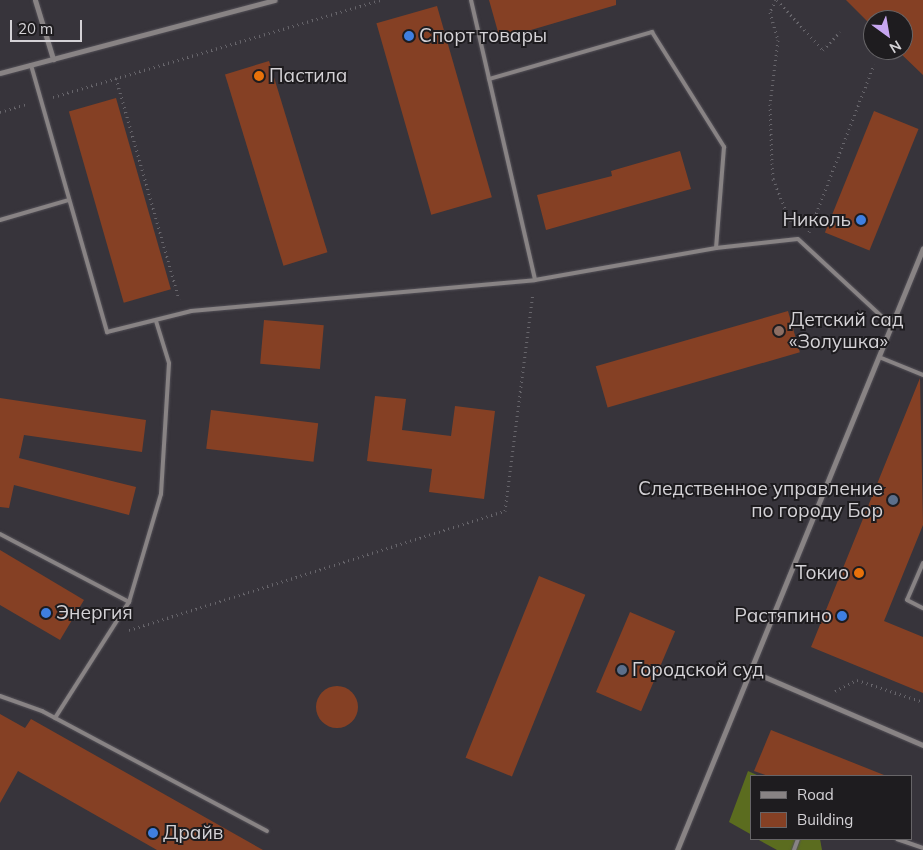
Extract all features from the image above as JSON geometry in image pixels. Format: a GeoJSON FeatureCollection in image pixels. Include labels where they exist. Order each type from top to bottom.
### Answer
{"type":"FeatureCollection","features":[{"type":"Feature","properties":{"kind":"street"},"geometry":{"type":"LineString","coordinates":[[35,0],[53,59]]}},
{"type":"Feature","properties":{"kind":"street"},"geometry":{"type":"LineString","coordinates":[[0,73],[274,0]]}},
{"type":"Feature","properties":{"kind":"street"},"geometry":{"type":"LineString","coordinates":[[677,850],[923,248]]}},
{"type":"Feature","properties":{"kind":"street"},"geometry":{"type":"LineString","coordinates":[[751,671],[923,745]]}},
{"type":"Feature","properties":{"kind":"lane"},"geometry":{"type":"LineString","coordinates":[[470,0],[535,280]]}},
{"type":"Feature","properties":{"kind":"lane"},"geometry":{"type":"LineString","coordinates":[[489,80],[652,32],[724,147],[716,248]]}},
{"type":"Feature","properties":{"kind":"lane"},"geometry":{"type":"LineString","coordinates":[[32,65],[106,332],[156,321],[182,312],[535,280],[716,248],[798,239],[892,325]]}},
{"type":"Feature","properties":{"kind":"lane"},"geometry":{"type":"LineString","coordinates":[[0,220],[69,200]]}},
{"type":"Feature","properties":{"kind":"lane"},"geometry":{"type":"LineString","coordinates":[[55,718],[109,636],[128,602],[161,494],[169,363],[156,321]]}},
{"type":"Feature","properties":{"kind":"lane"},"geometry":{"type":"LineString","coordinates":[[879,357],[923,374]]}},
{"type":"Feature","properties":{"kind":"lane"},"geometry":{"type":"LineString","coordinates":[[0,534],[128,602]]}},
{"type":"Feature","properties":{"kind":"lane"},"geometry":{"type":"LineString","coordinates":[[923,563],[907,600],[923,608]]}},
{"type":"Feature","properties":{"kind":"lane"},"geometry":{"type":"LineString","coordinates":[[0,696],[55,718],[267,831]]}},
{"type":"Feature","properties":{"kind":"lane"},"geometry":{"type":"LineString","coordinates":[[900,840],[923,848]]}},
{"type":"Feature","properties":{"kind":"path"},"geometry":{"type":"LineString","coordinates":[[0,112],[380,0]]}},
{"type":"Feature","properties":{"kind":"path"},"geometry":{"type":"LineString","coordinates":[[798,239],[773,179],[770,104],[778,40],[770,12],[776,0],[823,50],[840,32]]}},
{"type":"Feature","properties":{"kind":"path"},"geometry":{"type":"LineString","coordinates":[[804,245],[874,64]]}},
{"type":"Feature","properties":{"kind":"path"},"geometry":{"type":"LineString","coordinates":[[116,78],[182,312]]}},
{"type":"Feature","properties":{"kind":"path"},"geometry":{"type":"LineString","coordinates":[[109,636],[504,512],[535,280]]}},
{"type":"Feature","properties":{"kind":"path"},"geometry":{"type":"LineString","coordinates":[[818,700],[857,680],[923,702]]}},
{"type":"Feature","properties":{"kind":"green space"},"geometry":{"type":"Polygon","coordinates":[[[748,771],[757,775],[750,775],[750,834],[729,822],[748,771]]]}},
{"type":"Feature","properties":{"kind":"green space"},"geometry":{"type":"Polygon","coordinates":[[[759,840],[820,840],[822,850],[777,850],[759,840]]]}},
{"type":"Feature","properties":{"kind":"building"},"geometry":{"type":"Polygon","coordinates":[[[489,0],[616,0],[616,5],[500,39],[489,0]]]}},
{"type":"Feature","properties":{"kind":"building"},"geometry":{"type":"Polygon","coordinates":[[[846,0],[923,0],[923,75],[907,60],[913,60],[913,10],[863,10],[863,17],[846,0]]]}},
{"type":"Feature","properties":{"kind":"building"},"geometry":{"type":"Polygon","coordinates":[[[437,6],[492,197],[431,215],[376,23],[437,6]]]}},
{"type":"Feature","properties":{"kind":"building"},"geometry":{"type":"Polygon","coordinates":[[[269,61],[327,252],[283,266],[225,74],[269,61]]]}},
{"type":"Feature","properties":{"kind":"building"},"geometry":{"type":"Polygon","coordinates":[[[116,98],[171,289],[124,303],[69,112],[116,98]]]}},
{"type":"Feature","properties":{"kind":"building"},"geometry":{"type":"Polygon","coordinates":[[[874,111],[919,129],[869,250],[825,232],[874,111]]]}},
{"type":"Feature","properties":{"kind":"building"},"geometry":{"type":"Polygon","coordinates":[[[680,151],[691,189],[546,230],[537,195],[612,176],[611,171],[680,151]]]}},
{"type":"Feature","properties":{"kind":"building"},"geometry":{"type":"Polygon","coordinates":[[[788,311],[800,352],[608,407],[596,366],[788,311]]]}},
{"type":"Feature","properties":{"kind":"building"},"geometry":{"type":"Polygon","coordinates":[[[264,320],[324,325],[320,369],[260,364],[264,320]]]}},
{"type":"Feature","properties":{"kind":"building"},"geometry":{"type":"Polygon","coordinates":[[[920,378],[923,525],[884,621],[923,637],[923,693],[811,647],[920,378]]]}},
{"type":"Feature","properties":{"kind":"building"},"geometry":{"type":"Polygon","coordinates":[[[375,396],[406,399],[402,430],[451,436],[455,406],[495,411],[484,499],[429,492],[432,469],[367,461],[375,396]]]}},
{"type":"Feature","properties":{"kind":"building"},"geometry":{"type":"Polygon","coordinates":[[[0,398],[146,420],[142,452],[24,435],[19,458],[136,487],[129,515],[14,485],[9,508],[0,507],[0,398]]]}},
{"type":"Feature","properties":{"kind":"building"},"geometry":{"type":"Polygon","coordinates":[[[211,410],[318,423],[313,462],[206,449],[211,410]]]}},
{"type":"Feature","properties":{"kind":"building"},"geometry":{"type":"Polygon","coordinates":[[[0,550],[84,600],[60,640],[0,605],[0,550]]]}},
{"type":"Feature","properties":{"kind":"building","name":"Городской суд"},"geometry":{"type":"Polygon","coordinates":[[[539,576],[585,595],[512,776],[466,758],[539,576]]]}},
{"type":"Feature","properties":{"kind":"building"},"geometry":{"type":"Polygon","coordinates":[[[630,612],[675,631],[641,711],[596,692],[630,612]]]}},
{"type":"Feature","properties":{"kind":"building"},"geometry":{"type":"Polygon","coordinates":[[[341,686],[349,689],[355,695],[358,707],[355,719],[349,725],[333,728],[325,725],[319,719],[316,703],[319,695],[325,689],[341,686]]]}},
{"type":"Feature","properties":{"kind":"building"},"geometry":{"type":"Polygon","coordinates":[[[0,714],[25,728],[31,719],[263,850],[157,850],[18,771],[0,803],[0,714]]]}},
{"type":"Feature","properties":{"kind":"building"},"geometry":{"type":"Polygon","coordinates":[[[771,730],[884,775],[765,775],[754,771],[771,730]]]}},
{"type":"Feature","properties":{"kind":"place","name":"Спорт товары"},"geometry":{"type":"Point","coordinates":[409,36]}},
{"type":"Feature","properties":{"kind":"place","name":"Пастила"},"geometry":{"type":"Point","coordinates":[259,76]}},
{"type":"Feature","properties":{"kind":"place","name":"Николь"},"geometry":{"type":"Point","coordinates":[861,220]}},
{"type":"Feature","properties":{"kind":"place","name":"Детский сад «Золушка»"},"geometry":{"type":"Point","coordinates":[779,331]}},
{"type":"Feature","properties":{"kind":"place","name":"Следственное управление по городу Бор"},"geometry":{"type":"Point","coordinates":[893,500]}},
{"type":"Feature","properties":{"kind":"place","name":"Токио"},"geometry":{"type":"Point","coordinates":[859,573]}},
{"type":"Feature","properties":{"kind":"place","name":"Энергия"},"geometry":{"type":"Point","coordinates":[46,613]}},
{"type":"Feature","properties":{"kind":"place","name":"Растяпино"},"geometry":{"type":"Point","coordinates":[842,616]}},
{"type":"Feature","properties":{"kind":"place","name":"Городской суд"},"geometry":{"type":"Point","coordinates":[622,670]}},
{"type":"Feature","properties":{"kind":"place","name":"Драйв"},"geometry":{"type":"Point","coordinates":[153,833]}}]}
